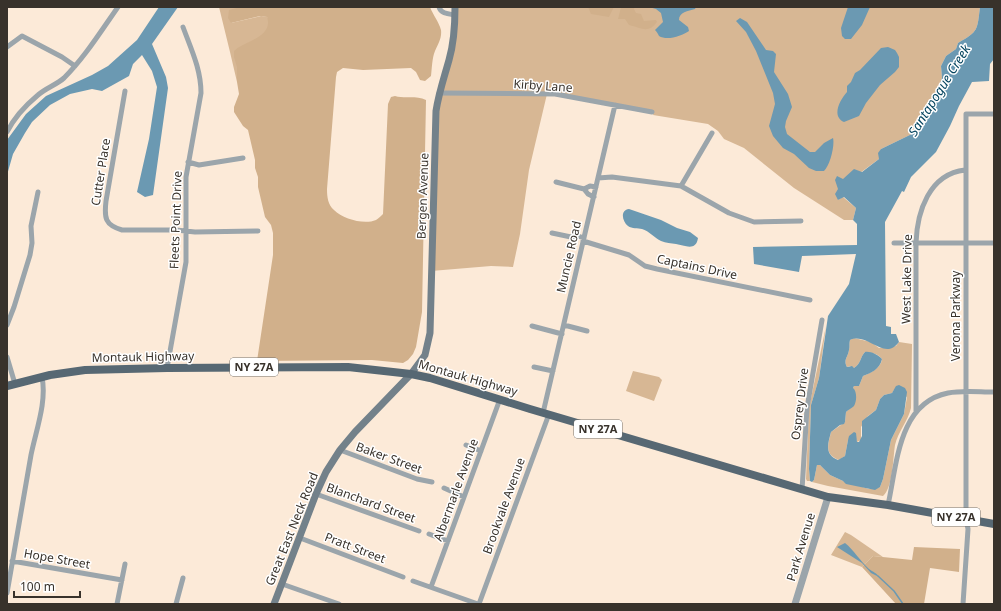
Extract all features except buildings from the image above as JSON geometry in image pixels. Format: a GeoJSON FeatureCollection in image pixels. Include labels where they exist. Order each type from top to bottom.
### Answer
{"type":"FeatureCollection","features":[{"type":"Feature","properties":{"kind":"main road","name":"Bergen Avenue"},"geometry":{"type":"LineString","coordinates":[[411,374],[425,355],[430,333],[436,111],[439,93],[453,44],[455,7]]}},
{"type":"Feature","properties":{"kind":"main road","name":"Montauk Highway"},"geometry":{"type":"LineString","coordinates":[[42,377],[85,370],[167,368],[348,367],[411,374],[430,378],[546,414],[828,497]]}},
{"type":"Feature","properties":{"kind":"main road","name":"Great East Neck Road"},"geometry":{"type":"LineString","coordinates":[[274,604],[316,494],[326,472],[340,450],[355,432],[411,374]]}},
{"type":"Feature","properties":{"kind":"main road","name":"NY 27A"},"geometry":{"type":"LineString","coordinates":[[11,385],[42,377]]}},
{"type":"Feature","properties":{"kind":"main road","name":"NY 27A"},"geometry":{"type":"LineString","coordinates":[[828,497],[888,505],[994,524]]}},
{"type":"Feature","properties":{"kind":"street"},"geometry":{"type":"LineString","coordinates":[[7,132],[27,105],[39,94],[57,83],[83,57],[118,7]]}},
{"type":"Feature","properties":{"kind":"street"},"geometry":{"type":"LineString","coordinates":[[439,7],[444,12],[455,15]]}},
{"type":"Feature","properties":{"kind":"street","name":"Fleets Point Drive"},"geometry":{"type":"LineString","coordinates":[[167,368],[186,262],[186,177],[199,107],[201,81],[199,69],[183,27]]}},
{"type":"Feature","properties":{"kind":"street"},"geometry":{"type":"LineString","coordinates":[[7,47],[22,36],[62,57],[75,66]]}},
{"type":"Feature","properties":{"kind":"street","name":"Cutter Place"},"geometry":{"type":"LineString","coordinates":[[125,92],[106,202],[105,214],[108,223],[115,228],[122,230],[176,230],[195,232],[258,231]]}},
{"type":"Feature","properties":{"kind":"street","name":"Kirby Lane"},"geometry":{"type":"LineString","coordinates":[[439,93],[555,94],[652,112]]}},
{"type":"Feature","properties":{"kind":"street","name":"Muncie Road"},"geometry":{"type":"LineString","coordinates":[[546,414],[553,371],[615,105]]}},
{"type":"Feature","properties":{"kind":"street","name":"Verona Parkway"},"geometry":{"type":"LineString","coordinates":[[963,604],[968,529],[966,519],[966,114],[994,114]]}},
{"type":"Feature","properties":{"kind":"street"},"geometry":{"type":"LineString","coordinates":[[681,186],[712,133]]}},
{"type":"Feature","properties":{"kind":"street"},"geometry":{"type":"LineString","coordinates":[[188,162],[199,165],[243,158]]}},
{"type":"Feature","properties":{"kind":"street","name":"West Lake Drive"},"geometry":{"type":"LineString","coordinates":[[916,412],[916,243],[919,217],[924,203],[938,182],[948,174],[965,170]]}},
{"type":"Feature","properties":{"kind":"street"},"geometry":{"type":"LineString","coordinates":[[598,178],[612,177],[681,186],[730,213],[754,222],[802,221]]}},
{"type":"Feature","properties":{"kind":"street"},"geometry":{"type":"LineString","coordinates":[[556,182],[584,189],[588,194],[594,197]]}},
{"type":"Feature","properties":{"kind":"street"},"geometry":{"type":"LineString","coordinates":[[584,189],[590,186],[596,187]]}},
{"type":"Feature","properties":{"kind":"street"},"geometry":{"type":"LineString","coordinates":[[7,325],[14,308],[30,255],[32,243],[31,226],[38,192]]}},
{"type":"Feature","properties":{"kind":"street","name":"Captains Drive"},"geometry":{"type":"LineString","coordinates":[[552,233],[571,237],[578,236],[629,255],[645,266],[810,300]]}},
{"type":"Feature","properties":{"kind":"street"},"geometry":{"type":"LineString","coordinates":[[894,244],[994,243]]}},
{"type":"Feature","properties":{"kind":"street","name":"Osprey Drive"},"geometry":{"type":"LineString","coordinates":[[802,490],[808,408],[822,320]]}},
{"type":"Feature","properties":{"kind":"street"},"geometry":{"type":"LineString","coordinates":[[564,325],[587,331]]}},
{"type":"Feature","properties":{"kind":"street"},"geometry":{"type":"LineString","coordinates":[[532,326],[562,334]]}},
{"type":"Feature","properties":{"kind":"street"},"geometry":{"type":"LineString","coordinates":[[7,357],[11,385]]}},
{"type":"Feature","properties":{"kind":"street"},"geometry":{"type":"LineString","coordinates":[[534,368],[553,371]]}},
{"type":"Feature","properties":{"kind":"street"},"geometry":{"type":"LineString","coordinates":[[7,593],[42,403],[44,385],[42,377]]}},
{"type":"Feature","properties":{"kind":"street"},"geometry":{"type":"LineString","coordinates":[[888,505],[903,435],[916,412],[926,402],[940,395],[952,392],[994,392]]}},
{"type":"Feature","properties":{"kind":"street","name":"Albermarle Avenue"},"geometry":{"type":"LineString","coordinates":[[431,587],[500,399]]}},
{"type":"Feature","properties":{"kind":"street","name":"Brookvale Avenue"},"geometry":{"type":"LineString","coordinates":[[478,604],[546,414]]}},
{"type":"Feature","properties":{"kind":"street"},"geometry":{"type":"LineString","coordinates":[[466,445],[481,451]]}},
{"type":"Feature","properties":{"kind":"street","name":"Baker Street"},"geometry":{"type":"LineString","coordinates":[[340,450],[417,479],[432,482]]}},
{"type":"Feature","properties":{"kind":"street"},"geometry":{"type":"LineString","coordinates":[[444,488],[464,497]]}},
{"type":"Feature","properties":{"kind":"street","name":"Blanchard Street"},"geometry":{"type":"LineString","coordinates":[[316,494],[419,531]]}},
{"type":"Feature","properties":{"kind":"street","name":"Park Avenue"},"geometry":{"type":"LineString","coordinates":[[795,604],[828,497]]}},
{"type":"Feature","properties":{"kind":"street"},"geometry":{"type":"LineString","coordinates":[[429,534],[448,541]]}},
{"type":"Feature","properties":{"kind":"street","name":"Pratt Street"},"geometry":{"type":"LineString","coordinates":[[300,538],[403,577]]}},
{"type":"Feature","properties":{"kind":"street","name":"Hope Street"},"geometry":{"type":"LineString","coordinates":[[12,561],[122,580]]}},
{"type":"Feature","properties":{"kind":"street"},"geometry":{"type":"LineString","coordinates":[[117,604],[125,564]]}},
{"type":"Feature","properties":{"kind":"street"},"geometry":{"type":"LineString","coordinates":[[182,604],[176,603],[183,578]]}},
{"type":"Feature","properties":{"kind":"street"},"geometry":{"type":"LineString","coordinates":[[413,581],[478,604]]}},
{"type":"Feature","properties":{"kind":"street"},"geometry":{"type":"LineString","coordinates":[[282,584],[339,604]]}},
{"type":"Feature","properties":{"kind":"shaded area"},"geometry":{"type":"Polygon","coordinates":[[[219,7],[240,7],[236,9],[231,23],[261,16],[267,17],[275,28],[237,82],[230,52],[219,7]]]}},
{"type":"Feature","properties":{"kind":"shaded area"},"geometry":{"type":"Polygon","coordinates":[[[240,7],[430,7],[439,24],[441,33],[433,57],[431,76],[425,81],[420,80],[416,72],[411,68],[363,70],[343,68],[337,72],[336,77],[327,195],[329,203],[334,210],[343,216],[354,220],[366,222],[376,220],[383,214],[388,104],[391,97],[414,97],[426,100],[422,312],[416,347],[413,354],[403,363],[372,360],[257,361],[273,255],[273,233],[271,225],[265,217],[248,130],[243,126],[234,112],[234,107],[239,94],[234,51],[257,38],[266,29],[268,24],[267,17],[260,16],[231,23],[228,18],[229,10],[240,7]]]}},
{"type":"Feature","properties":{"kind":"shaded area"},"geometry":{"type":"Polygon","coordinates":[[[455,7],[980,7],[976,29],[970,36],[958,43],[956,49],[946,56],[941,66],[942,78],[935,96],[923,110],[921,123],[916,132],[881,149],[879,159],[838,189],[838,200],[843,197],[856,208],[853,220],[844,220],[794,188],[744,148],[724,139],[718,131],[708,124],[653,115],[654,112],[547,94],[529,170],[520,234],[513,267],[491,266],[431,271],[436,111],[449,59],[455,7]]]}},
{"type":"Feature","properties":{"kind":"shaded area"},"geometry":{"type":"Polygon","coordinates":[[[588,7],[614,7],[609,17],[591,14],[588,7]]]}},
{"type":"Feature","properties":{"kind":"shaded area"},"geometry":{"type":"Polygon","coordinates":[[[621,7],[635,7],[634,9],[636,13],[641,14],[644,21],[656,20],[657,22],[654,26],[648,29],[641,29],[629,25],[625,19],[618,19],[621,7]]]}},
{"type":"Feature","properties":{"kind":"shaded area"},"geometry":{"type":"Polygon","coordinates":[[[826,326],[819,378],[811,405],[810,481],[807,481],[809,408],[826,326]]]}},
{"type":"Feature","properties":{"kind":"shaded area"},"geometry":{"type":"Polygon","coordinates":[[[854,338],[871,342],[879,348],[896,346],[899,342],[912,344],[911,408],[896,440],[891,480],[883,496],[812,482],[814,480],[817,465],[820,465],[830,475],[843,481],[869,489],[880,487],[891,440],[904,414],[907,397],[894,390],[892,393],[884,395],[880,399],[876,410],[868,416],[861,427],[861,440],[857,442],[856,435],[848,440],[845,456],[839,460],[834,458],[829,452],[828,449],[831,432],[845,422],[846,412],[854,405],[854,386],[859,386],[863,376],[878,368],[882,359],[875,354],[865,352],[854,368],[850,366],[847,367],[846,360],[850,340],[854,338]]]}},
{"type":"Feature","properties":{"kind":"shaded area"},"geometry":{"type":"Polygon","coordinates":[[[633,371],[659,377],[662,380],[654,401],[626,391],[633,371]]]}},
{"type":"Feature","properties":{"kind":"shaded area"},"geometry":{"type":"Polygon","coordinates":[[[845,532],[883,557],[873,556],[862,567],[831,555],[845,532]]]}},
{"type":"Feature","properties":{"kind":"shaded area"},"geometry":{"type":"Polygon","coordinates":[[[914,547],[960,549],[959,572],[930,568],[924,604],[896,604],[862,567],[873,556],[912,560],[914,547]]]}},
{"type":"Feature","properties":{"kind":"water"},"geometry":{"type":"Polygon","coordinates":[[[159,7],[178,7],[152,44],[166,77],[168,88],[153,195],[145,197],[137,192],[149,139],[157,87],[152,71],[142,55],[133,64],[129,76],[102,91],[92,89],[70,94],[50,105],[32,122],[25,133],[13,154],[7,175],[7,140],[26,114],[46,96],[108,66],[137,40],[159,7]]]}},
{"type":"Feature","properties":{"kind":"water"},"geometry":{"type":"Polygon","coordinates":[[[649,7],[696,7],[695,9],[687,11],[679,17],[679,20],[688,27],[689,31],[679,36],[666,38],[659,36],[655,30],[663,22],[661,13],[656,9],[649,7]]]}},
{"type":"Feature","properties":{"kind":"water"},"geometry":{"type":"Polygon","coordinates":[[[848,7],[870,7],[862,25],[851,39],[845,39],[842,36],[841,28],[848,7]]]}},
{"type":"Feature","properties":{"kind":"water"},"geometry":{"type":"Polygon","coordinates":[[[980,7],[994,7],[994,59],[990,64],[989,81],[972,82],[936,152],[911,177],[904,192],[902,191],[885,222],[886,326],[891,327],[891,334],[896,334],[899,342],[888,349],[863,340],[850,340],[846,360],[847,367],[852,366],[854,368],[865,352],[870,352],[882,359],[877,368],[863,376],[859,386],[854,386],[853,388],[855,391],[856,402],[854,406],[846,412],[844,424],[840,425],[831,432],[829,441],[829,452],[834,458],[838,460],[845,456],[849,436],[854,432],[856,433],[857,442],[859,442],[862,436],[862,421],[876,410],[880,399],[884,395],[892,393],[896,386],[899,385],[905,388],[907,392],[904,414],[891,440],[883,479],[880,487],[875,490],[846,484],[830,475],[820,465],[817,465],[814,480],[812,482],[810,481],[809,469],[811,405],[819,378],[828,316],[849,284],[856,254],[802,256],[799,272],[754,264],[753,247],[857,245],[857,224],[853,220],[856,208],[844,197],[838,200],[835,194],[838,189],[835,180],[837,176],[843,179],[854,169],[862,172],[879,159],[878,153],[881,149],[916,132],[921,123],[923,111],[935,96],[942,78],[941,66],[946,56],[956,49],[958,43],[970,36],[976,29],[980,7]]]}},
{"type":"Feature","properties":{"kind":"water"},"geometry":{"type":"Polygon","coordinates":[[[740,18],[747,22],[766,50],[773,51],[776,54],[774,72],[788,94],[792,107],[786,121],[785,127],[787,134],[810,152],[815,152],[824,143],[833,138],[832,155],[824,171],[816,171],[809,168],[794,154],[783,148],[773,136],[769,126],[775,104],[773,93],[756,51],[746,32],[736,21],[740,18]]]}},
{"type":"Feature","properties":{"kind":"water"},"geometry":{"type":"Polygon","coordinates":[[[888,47],[895,50],[897,53],[899,57],[899,67],[880,85],[866,103],[859,116],[844,122],[840,119],[837,112],[842,99],[847,92],[847,86],[851,82],[855,73],[860,70],[881,48],[888,47]]]}},
{"type":"Feature","properties":{"kind":"water"},"geometry":{"type":"Polygon","coordinates":[[[629,209],[690,232],[698,238],[697,242],[695,245],[689,247],[665,242],[659,240],[645,230],[630,227],[624,221],[623,216],[624,211],[629,209]]]}},
{"type":"Feature","properties":{"kind":"water"},"geometry":{"type":"Polygon","coordinates":[[[845,543],[869,569],[879,577],[871,573],[862,563],[837,547],[845,543]]]}},
{"type":"Feature","properties":{"kind":"waterway","name":"Santapogue Creek"},"geometry":{"type":"LineString","coordinates":[[878,576],[894,591],[903,604]]}}]}
